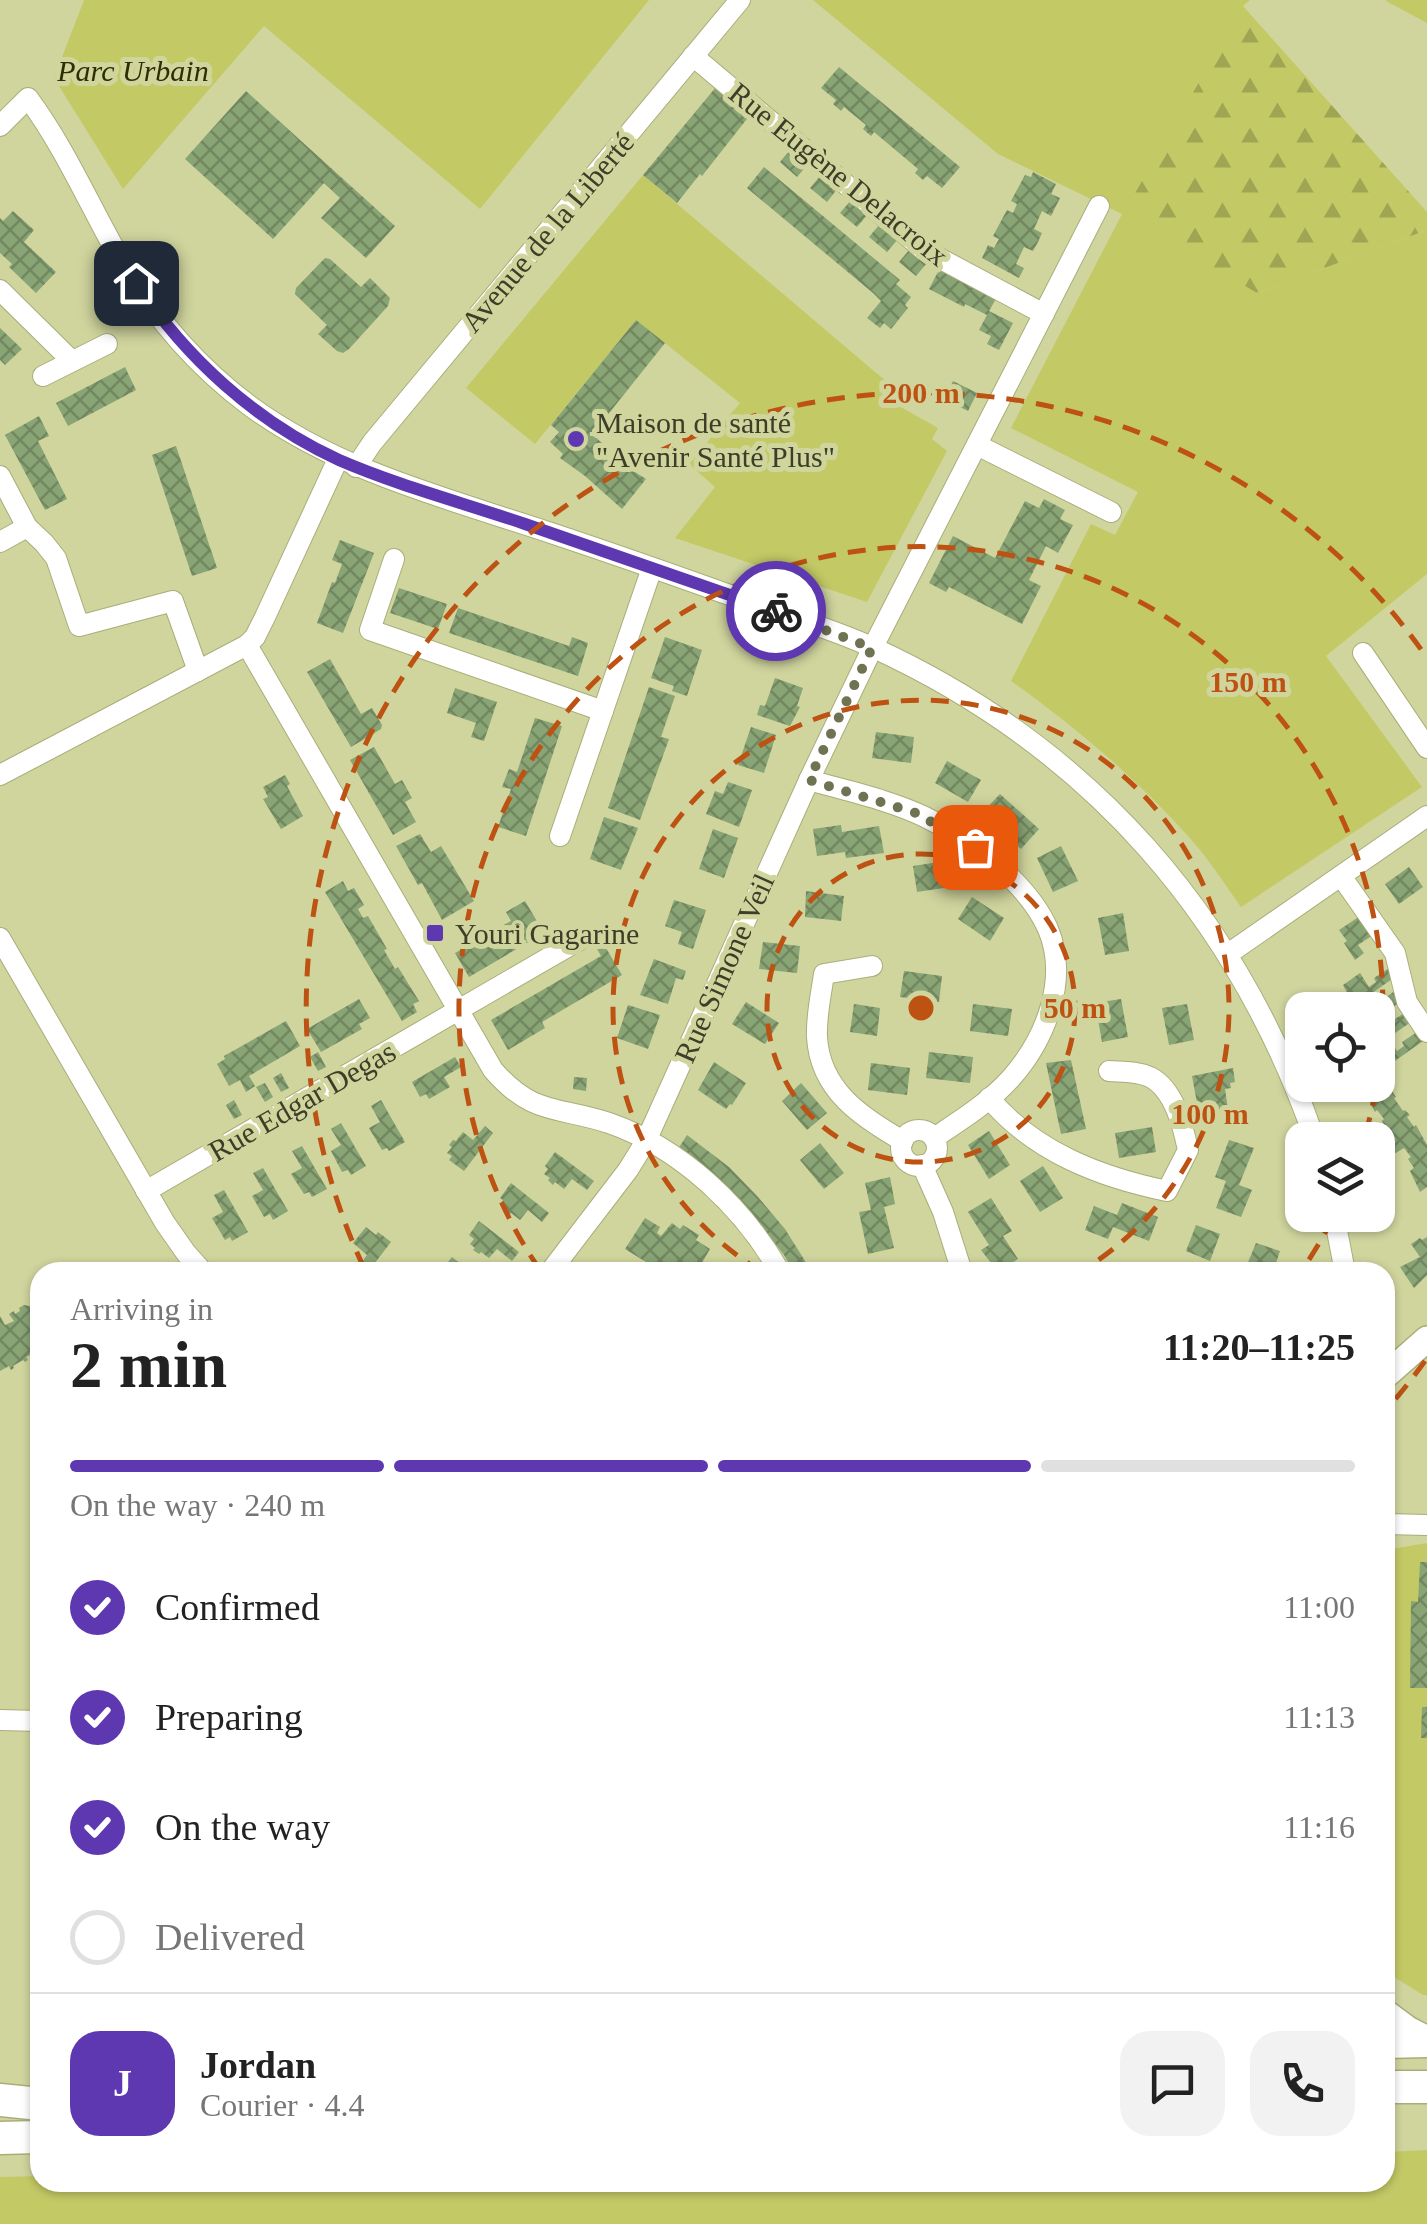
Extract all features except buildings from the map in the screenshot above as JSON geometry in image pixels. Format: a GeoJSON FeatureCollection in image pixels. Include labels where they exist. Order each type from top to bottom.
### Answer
{"type":"FeatureCollection","features":[{"type":"Feature","properties":{"kind":"main road"},"geometry":{"type":"LineString","coordinates":[[1395,2042],[1427,2040]]}},
{"type":"Feature","properties":{"kind":"main road"},"geometry":{"type":"LineString","coordinates":[[1395,2087],[1427,2086]]}},
{"type":"Feature","properties":{"kind":"main road"},"geometry":{"type":"LineString","coordinates":[[0,2100],[30,2103]]}},
{"type":"Feature","properties":{"kind":"main road"},"geometry":{"type":"LineString","coordinates":[[0,2138],[30,2138]]}},
{"type":"Feature","properties":{"kind":"street","name":"Avenue de la Liberté"},"geometry":{"type":"LineString","coordinates":[[248,645],[347,463],[372,444],[740,0]]}},
{"type":"Feature","properties":{"kind":"street","name":"Rue Eugène Delacroix"},"geometry":{"type":"LineString","coordinates":[[693,56],[932,255],[1044,314]]}},
{"type":"Feature","properties":{"kind":"street"},"geometry":{"type":"LineString","coordinates":[[0,126],[28,98],[129,273],[178,339],[247,404],[288,431],[347,463],[872,648],[967,698],[1020,734],[1070,773],[1153,854],[1189,898],[1228,954],[1270,1031],[1308,1122]]}},
{"type":"Feature","properties":{"kind":"street","name":"Rue Simone Veil"},"geometry":{"type":"LineString","coordinates":[[558,1262],[646,1141],[872,648],[1099,206]]}},
{"type":"Feature","properties":{"kind":"street"},"geometry":{"type":"LineString","coordinates":[[0,290],[72,361]]}},
{"type":"Feature","properties":{"kind":"street"},"geometry":{"type":"LineString","coordinates":[[43,376],[106,344]]}},
{"type":"Feature","properties":{"kind":"street"},"geometry":{"type":"LineString","coordinates":[[976,445],[1111,512]]}},
{"type":"Feature","properties":{"kind":"street"},"geometry":{"type":"LineString","coordinates":[[0,476],[27,527],[56,558],[79,626],[173,601],[198,671]]}},
{"type":"Feature","properties":{"kind":"street"},"geometry":{"type":"LineString","coordinates":[[0,542],[27,527]]}},
{"type":"Feature","properties":{"kind":"street"},"geometry":{"type":"LineString","coordinates":[[394,559],[370,630],[603,711]]}},
{"type":"Feature","properties":{"kind":"street"},"geometry":{"type":"LineString","coordinates":[[560,836],[652,568]]}},
{"type":"Feature","properties":{"kind":"street"},"geometry":{"type":"LineString","coordinates":[[0,775],[248,645],[492,1070],[521,1098],[533,1104],[612,1124],[683,1163],[714,1188],[751,1229],[773,1262]]}},
{"type":"Feature","properties":{"kind":"street"},"geometry":{"type":"LineString","coordinates":[[1363,654],[1427,748]]}},
{"type":"Feature","properties":{"kind":"street"},"geometry":{"type":"LineString","coordinates":[[809,780],[904,809],[975,847],[1020,889],[1042,917],[1051,938],[1055,958],[1050,1007],[1042,1032],[1013,1076],[934,1138]]}},
{"type":"Feature","properties":{"kind":"street"},"geometry":{"type":"LineString","coordinates":[[1228,954],[1427,816]]}},
{"type":"Feature","properties":{"kind":"street"},"geometry":{"type":"LineString","coordinates":[[1341,876],[1395,953],[1407,1002],[1427,1032]]}},
{"type":"Feature","properties":{"kind":"street"},"geometry":{"type":"LineString","coordinates":[[0,938],[146,1191],[195,1262]]}},
{"type":"Feature","properties":{"kind":"street","name":"Rue Edgar Degas"},"geometry":{"type":"LineString","coordinates":[[146,1191],[581,939]]}},
{"type":"Feature","properties":{"kind":"street"},"geometry":{"type":"LineString","coordinates":[[872,966],[824,974],[818,1044],[824,1068],[842,1098],[860,1115],[903,1141]]}},
{"type":"Feature","properties":{"kind":"street"},"geometry":{"type":"LineString","coordinates":[[989,1098],[1018,1127],[1066,1158],[1112,1177],[1167,1190],[1188,1150],[1170,1098],[1152,1078],[1109,1071]]}},
{"type":"Feature","properties":{"kind":"street"},"geometry":{"type":"LineString","coordinates":[[926,1132],[934,1138],[937,1148],[931,1161],[912,1164],[904,1158],[903,1141],[909,1133],[926,1132]]}},
{"type":"Feature","properties":{"kind":"street"},"geometry":{"type":"LineString","coordinates":[[922,1165],[959,1262]]}},
{"type":"Feature","properties":{"kind":"street"},"geometry":{"type":"LineString","coordinates":[[1337,1232],[1343,1262]]}},
{"type":"Feature","properties":{"kind":"street"},"geometry":{"type":"LineString","coordinates":[[1395,1367],[1427,1339]]}},
{"type":"Feature","properties":{"kind":"street"},"geometry":{"type":"LineString","coordinates":[[1395,1524],[1427,1525]]}},
{"type":"Feature","properties":{"kind":"street"},"geometry":{"type":"LineString","coordinates":[[0,1720],[30,1721]]}},
{"type":"Feature","properties":{"kind":"street"},"geometry":{"type":"LineString","coordinates":[[1395,2020],[1427,2040]]}},
{"type":"Feature","properties":{"kind":"green space","name":"Parc Urbain"},"geometry":{"type":"Polygon","coordinates":[[[84,0],[649,0],[480,209],[264,26],[123,189],[54,78],[84,0]]]}},
{"type":"Feature","properties":{"kind":"green space"},"geometry":{"type":"Polygon","coordinates":[[[813,0],[1250,0],[1243,6],[1257,293],[1427,230],[1427,574],[1326,656],[1422,787],[1241,907],[1201,852],[1153,799],[1084,737],[1011,681],[1091,524],[1115,535],[1138,492],[1011,428],[1122,214],[998,154],[813,0]]]}},
{"type":"Feature","properties":{"kind":"green space"},"geometry":{"type":"Polygon","coordinates":[[[1386,0],[1427,0],[1427,23],[1386,1],[1386,0]]]}},
{"type":"Feature","properties":{"kind":"green space"},"geometry":{"type":"Polygon","coordinates":[[[1243,6],[1427,212],[1427,230],[1257,293],[1123,214],[1243,6]]]}},
{"type":"Feature","properties":{"kind":"green space"},"geometry":{"type":"Polygon","coordinates":[[[643,175],[898,388],[890,401],[938,428],[932,439],[947,451],[867,602],[675,538],[715,487],[689,464],[740,403],[636,320],[535,444],[466,388],[643,175]]]}},
{"type":"Feature","properties":{"kind":"green space"},"geometry":{"type":"Polygon","coordinates":[[[1427,1543],[1427,1995],[1395,1978],[1395,1548],[1427,1543]]]}},
{"type":"Feature","properties":{"kind":"green space"},"geometry":{"type":"Polygon","coordinates":[[[1427,2150],[1427,2224],[0,2224],[0,2177],[30,2176],[30,2192],[1395,2192],[1395,2152],[1427,2150]]]}},
{"type":"Feature","properties":{"kind":"way so far"},"geometry":{"type":"LineString","coordinates":[[776,611],[872,648],[809,780],[916,813],[975,847]]}},
{"type":"Feature","properties":{"kind":"place","name":"Maison de santé \"Avenir Santé Plus\""},"geometry":{"type":"Point","coordinates":[576,439]}},
{"type":"Feature","properties":{"kind":"place","name":"Youri Gagarine"},"geometry":{"type":"Point","coordinates":[435,933]}},
{"type":"Feature","properties":{"kind":"route"},"geometry":{"type":"LineString","coordinates":[[136,283],[194,357],[247,404],[320,450],[397,481],[776,611]]}}]}
